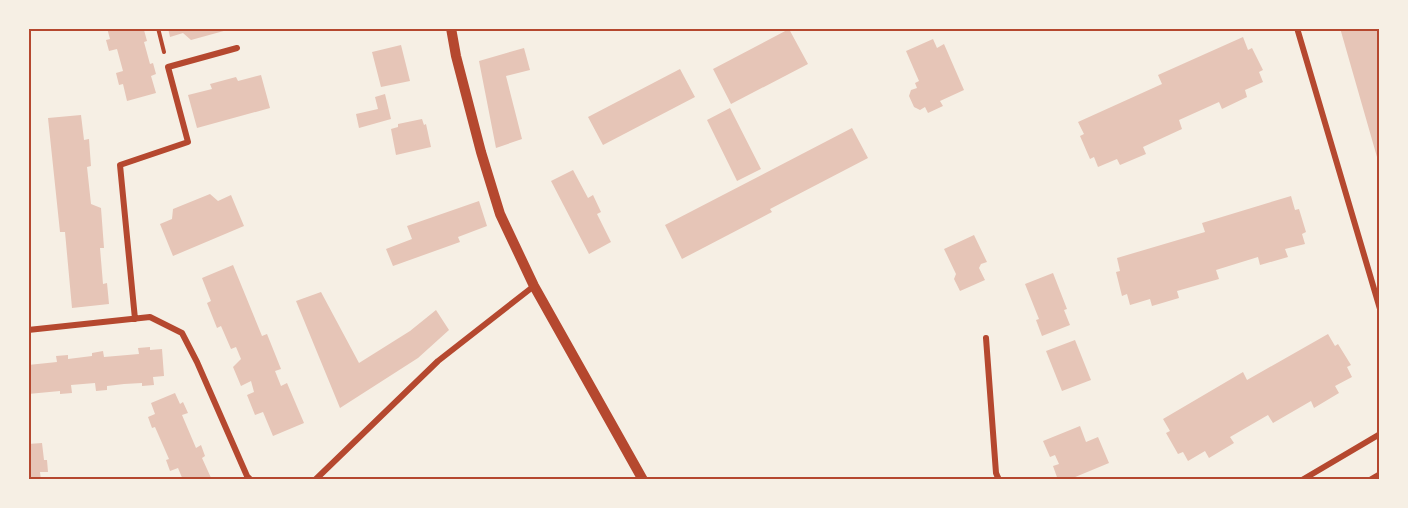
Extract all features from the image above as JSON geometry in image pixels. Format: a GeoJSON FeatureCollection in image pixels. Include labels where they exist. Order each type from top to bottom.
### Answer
{"type":"FeatureCollection","features":[{"type":"Feature","properties":{"kind":"street"},"geometry":{"type":"LineString","coordinates":[[452,28],[456,56],[500,214],[534,286],[643,480]]}},
{"type":"Feature","properties":{"kind":"street"},"geometry":{"type":"LineString","coordinates":[[1297,28],[1380,309]]}},
{"type":"Feature","properties":{"kind":"street"},"geometry":{"type":"LineString","coordinates":[[135,319],[120,165],[188,142],[168,67],[237,48]]}},
{"type":"Feature","properties":{"kind":"street"},"geometry":{"type":"LineString","coordinates":[[315,480],[438,361],[534,286]]}},
{"type":"Feature","properties":{"kind":"street"},"geometry":{"type":"LineString","coordinates":[[28,330],[150,317],[182,333],[247,476],[251,480]]}},
{"type":"Feature","properties":{"kind":"street"},"geometry":{"type":"LineString","coordinates":[[986,338],[996,472],[999,480]]}},
{"type":"Feature","properties":{"kind":"street"},"geometry":{"type":"LineString","coordinates":[[1302,480],[1380,434]]}},
{"type":"Feature","properties":{"kind":"path"},"geometry":{"type":"LineString","coordinates":[[158,28],[168,67]]}},
{"type":"Feature","properties":{"kind":"path"},"geometry":{"type":"LineString","coordinates":[[1368,480],[1380,473]]}},
{"type":"Feature","properties":{"kind":"building"},"geometry":{"type":"Polygon","coordinates":[[[107,28],[144,30],[147,41],[144,42],[150,64],[153,63],[156,74],[151,76],[156,93],[127,101],[123,84],[119,85],[116,73],[123,71],[117,49],[109,51],[106,40],[110,39],[107,28]]]}},
{"type":"Feature","properties":{"kind":"building"},"geometry":{"type":"Polygon","coordinates":[[[168,28],[231,29],[191,40],[183,33],[170,37],[168,28]]]}},
{"type":"Feature","properties":{"kind":"building"},"geometry":{"type":"Polygon","coordinates":[[[1340,28],[1380,28],[1380,164],[1379,164],[1340,28]]]}},
{"type":"Feature","properties":{"kind":"building"},"geometry":{"type":"Polygon","coordinates":[[[789,29],[808,64],[731,104],[713,69],[789,29]]]}},
{"type":"Feature","properties":{"kind":"building"},"geometry":{"type":"Polygon","coordinates":[[[1243,37],[1248,50],[1252,48],[1263,70],[1259,72],[1263,82],[1245,90],[1247,97],[1222,109],[1219,102],[1179,120],[1182,129],[1143,147],[1146,154],[1120,165],[1117,159],[1098,167],[1094,157],[1090,159],[1080,136],[1084,134],[1078,122],[1162,84],[1158,75],[1243,37]]]}},
{"type":"Feature","properties":{"kind":"building"},"geometry":{"type":"Polygon","coordinates":[[[933,39],[937,48],[944,44],[964,90],[940,101],[943,106],[928,113],[925,107],[920,110],[914,107],[909,96],[911,90],[917,88],[915,83],[919,81],[906,51],[933,39]]]}},
{"type":"Feature","properties":{"kind":"building"},"geometry":{"type":"Polygon","coordinates":[[[401,45],[410,81],[381,87],[372,52],[401,45]]]}},
{"type":"Feature","properties":{"kind":"building"},"geometry":{"type":"Polygon","coordinates":[[[524,48],[530,70],[506,76],[522,139],[496,148],[479,61],[524,48]]]}},
{"type":"Feature","properties":{"kind":"building"},"geometry":{"type":"Polygon","coordinates":[[[680,69],[695,97],[603,145],[588,117],[680,69]]]}},
{"type":"Feature","properties":{"kind":"building"},"geometry":{"type":"Polygon","coordinates":[[[261,75],[270,108],[197,128],[188,95],[212,89],[210,84],[236,77],[238,81],[261,75]]]}},
{"type":"Feature","properties":{"kind":"building"},"geometry":{"type":"Polygon","coordinates":[[[385,94],[391,119],[359,128],[356,114],[378,109],[375,97],[385,94]]]}},
{"type":"Feature","properties":{"kind":"building"},"geometry":{"type":"Polygon","coordinates":[[[730,108],[761,169],[737,181],[707,120],[730,108]]]}},
{"type":"Feature","properties":{"kind":"building"},"geometry":{"type":"Polygon","coordinates":[[[81,115],[84,140],[89,139],[91,166],[87,167],[91,204],[101,208],[104,248],[100,248],[103,284],[107,283],[109,304],[72,308],[65,232],[60,232],[48,118],[81,115]]]}},
{"type":"Feature","properties":{"kind":"building"},"geometry":{"type":"Polygon","coordinates":[[[422,119],[424,125],[426,124],[431,147],[396,155],[391,129],[398,127],[398,124],[422,119]]]}},
{"type":"Feature","properties":{"kind":"building"},"geometry":{"type":"Polygon","coordinates":[[[852,128],[868,158],[770,209],[772,212],[682,259],[665,225],[852,128]]]}},
{"type":"Feature","properties":{"kind":"building"},"geometry":{"type":"Polygon","coordinates":[[[573,170],[588,198],[593,195],[601,212],[597,214],[611,242],[589,254],[551,181],[573,170]]]}},
{"type":"Feature","properties":{"kind":"building"},"geometry":{"type":"Polygon","coordinates":[[[210,194],[218,201],[231,195],[244,226],[173,256],[160,224],[172,219],[173,209],[210,194]]]}},
{"type":"Feature","properties":{"kind":"building"},"geometry":{"type":"Polygon","coordinates":[[[1291,196],[1295,210],[1299,209],[1306,232],[1302,234],[1305,244],[1285,249],[1288,257],[1260,265],[1258,257],[1216,270],[1219,279],[1177,291],[1179,298],[1152,306],[1150,299],[1130,305],[1127,294],[1122,296],[1116,272],[1120,271],[1117,258],[1205,232],[1202,223],[1291,196]]]}},
{"type":"Feature","properties":{"kind":"building"},"geometry":{"type":"Polygon","coordinates":[[[479,201],[487,226],[458,237],[460,242],[393,266],[386,249],[412,239],[407,226],[479,201]]]}},
{"type":"Feature","properties":{"kind":"building"},"geometry":{"type":"Polygon","coordinates":[[[974,235],[987,262],[981,264],[979,268],[985,280],[960,291],[954,279],[956,274],[944,249],[974,235]]]}},
{"type":"Feature","properties":{"kind":"building"},"geometry":{"type":"Polygon","coordinates":[[[233,265],[262,336],[267,334],[281,369],[275,371],[281,386],[287,383],[304,423],[273,436],[263,412],[255,415],[247,395],[254,392],[251,381],[241,386],[233,367],[241,359],[236,347],[231,349],[221,326],[217,328],[207,303],[211,301],[202,278],[233,265]]]}},
{"type":"Feature","properties":{"kind":"building"},"geometry":{"type":"Polygon","coordinates":[[[1053,273],[1067,309],[1064,310],[1070,325],[1042,336],[1036,320],[1039,319],[1025,284],[1053,273]]]}},
{"type":"Feature","properties":{"kind":"building"},"geometry":{"type":"Polygon","coordinates":[[[321,292],[359,363],[410,331],[436,310],[449,330],[418,358],[340,408],[296,301],[321,292]]]}},
{"type":"Feature","properties":{"kind":"building"},"geometry":{"type":"Polygon","coordinates":[[[1328,334],[1335,346],[1338,344],[1351,365],[1347,367],[1352,377],[1335,386],[1339,393],[1314,408],[1311,401],[1273,423],[1268,415],[1230,437],[1234,443],[1209,458],[1205,451],[1188,461],[1183,452],[1178,454],[1166,433],[1170,431],[1163,419],[1243,372],[1247,380],[1328,334]]]}},
{"type":"Feature","properties":{"kind":"building"},"geometry":{"type":"Polygon","coordinates":[[[1075,340],[1091,380],[1062,391],[1046,351],[1075,340]]]}},
{"type":"Feature","properties":{"kind":"building"},"geometry":{"type":"Polygon","coordinates":[[[150,347],[150,350],[162,349],[164,376],[153,377],[154,385],[124,384],[107,386],[107,390],[96,391],[95,383],[71,385],[72,393],[60,394],[60,391],[28,394],[28,365],[57,362],[56,356],[68,355],[68,359],[92,356],[92,353],[103,351],[104,357],[139,354],[138,348],[150,347]]]}},
{"type":"Feature","properties":{"kind":"building"},"geometry":{"type":"Polygon","coordinates":[[[175,393],[180,404],[183,402],[188,413],[182,415],[196,448],[201,445],[205,456],[202,458],[212,480],[183,480],[178,468],[170,471],[166,460],[169,459],[148,417],[155,414],[151,403],[175,393]]]}},
{"type":"Feature","properties":{"kind":"building"},"geometry":{"type":"Polygon","coordinates":[[[1080,426],[1086,442],[1098,437],[1109,463],[1068,480],[1058,480],[1053,466],[1059,464],[1055,455],[1050,457],[1043,441],[1080,426]]]}},
{"type":"Feature","properties":{"kind":"building"},"geometry":{"type":"Polygon","coordinates":[[[42,443],[48,472],[40,472],[41,480],[28,480],[28,444],[42,443]]]}}]}
